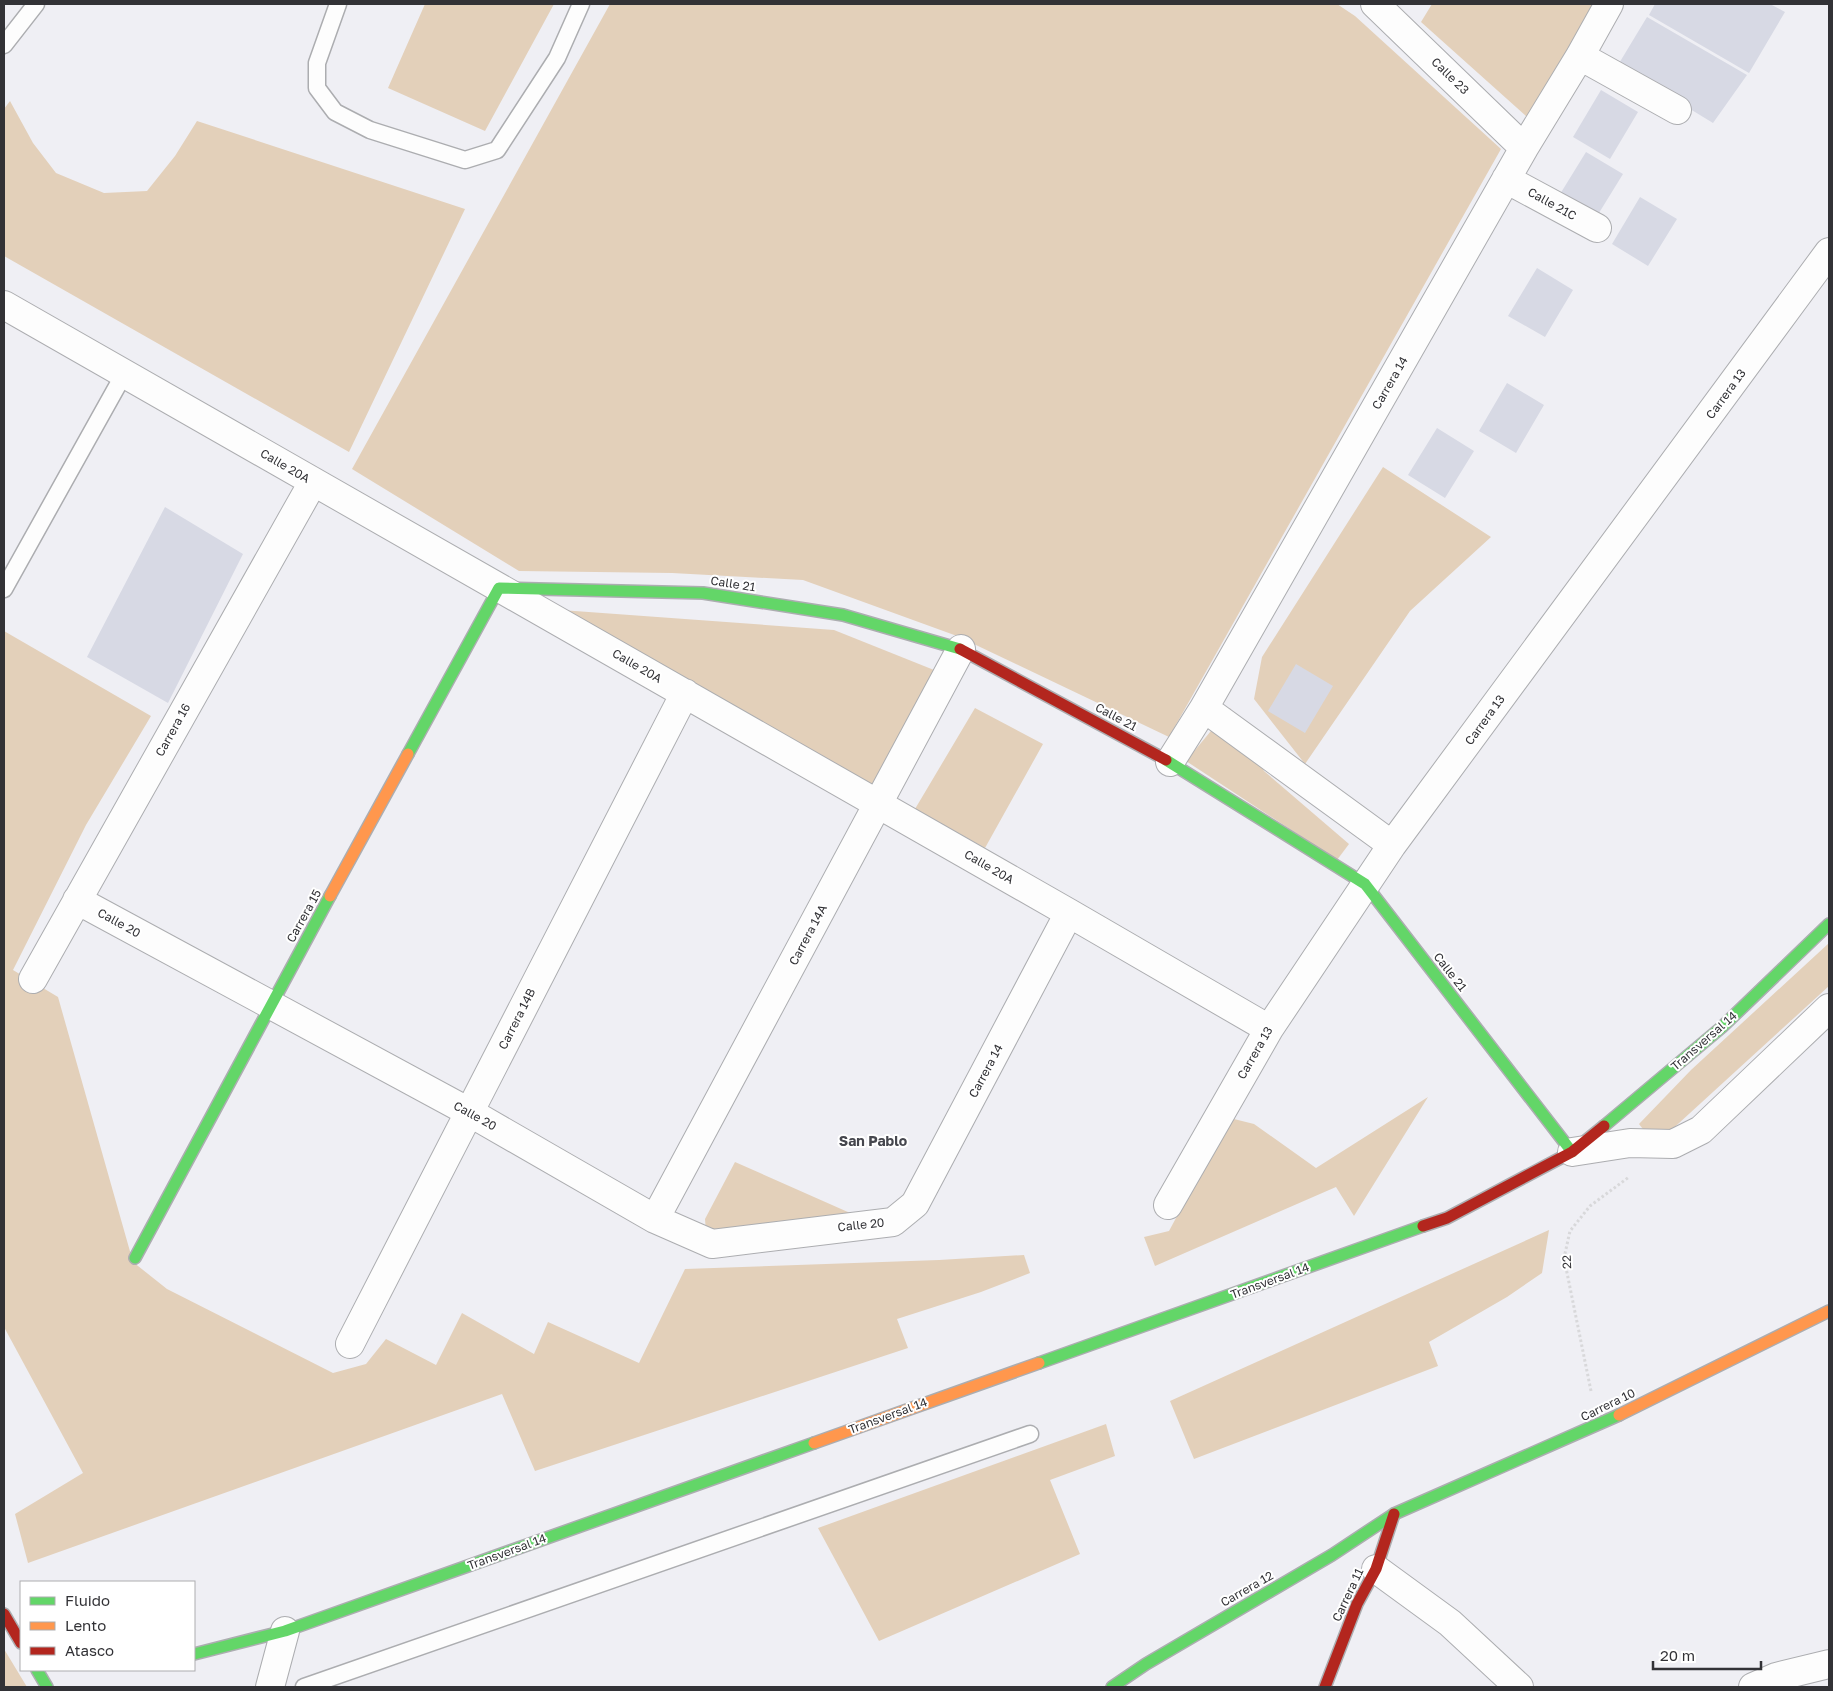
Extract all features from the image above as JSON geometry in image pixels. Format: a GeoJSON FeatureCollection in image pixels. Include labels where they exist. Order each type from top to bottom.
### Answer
{"type":"FeatureCollection","features":[{"type":"Feature","properties":{"kind":"main road","name":"Calle 21"},"geometry":{"type":"LineString","coordinates":[[500,588],[703,593],[843,615],[961,649],[1170,762],[1366,884],[1572,1152]]}},
{"type":"Feature","properties":{"kind":"main road","name":"Carrera 15"},"geometry":{"type":"LineString","coordinates":[[134,1258],[500,588]]}},
{"type":"Feature","properties":{"kind":"main road","name":"Transversal 14"},"geometry":{"type":"LineString","coordinates":[[195,1654],[285,1631],[1447,1218],[1572,1152],[1722,1027],[1829,924]]}},
{"type":"Feature","properties":{"kind":"main road","name":"Carrera 10"},"geometry":{"type":"LineString","coordinates":[[1394,1514],[1598,1425],[1737,1355],[1829,1312]]}},
{"type":"Feature","properties":{"kind":"main road","name":"Carrera 11"},"geometry":{"type":"LineString","coordinates":[[1325,1687],[1357,1604],[1376,1569],[1394,1514]]}},
{"type":"Feature","properties":{"kind":"main road","name":"Carrera 12"},"geometry":{"type":"LineString","coordinates":[[1112,1687],[1146,1664],[1332,1555],[1394,1514]]}},
{"type":"Feature","properties":{"kind":"main road"},"geometry":{"type":"LineString","coordinates":[[4,1614],[20,1641]]}},
{"type":"Feature","properties":{"kind":"main road"},"geometry":{"type":"LineString","coordinates":[[38,1671],[47,1687]]}},
{"type":"Feature","properties":{"kind":"street","name":"Carrera 14"},"geometry":{"type":"LineString","coordinates":[[1170,762],[1204,708],[1506,179],[1609,4]]}},
{"type":"Feature","properties":{"kind":"street","name":"Calle 23"},"geometry":{"type":"LineString","coordinates":[[1386,8],[1524,148]]}},
{"type":"Feature","properties":{"kind":"street"},"geometry":{"type":"LineString","coordinates":[[1580,56],[1677,110]]}},
{"type":"Feature","properties":{"kind":"street","name":"Calle 21C"},"geometry":{"type":"LineString","coordinates":[[1506,179],[1597,228]]}},
{"type":"Feature","properties":{"kind":"street","name":"Carrera 13"},"geometry":{"type":"LineString","coordinates":[[1168,1205],[1269,1029],[1392,845],[1829,252]]}},
{"type":"Feature","properties":{"kind":"street","name":"Calle 20A"},"geometry":{"type":"LineString","coordinates":[[4,305],[1269,1029]]}},
{"type":"Feature","properties":{"kind":"street","name":"Carrera 16"},"geometry":{"type":"LineString","coordinates":[[33,979],[313,482]]}},
{"type":"Feature","properties":{"kind":"street","name":"Carrera 14A"},"geometry":{"type":"LineString","coordinates":[[655,1220],[961,649]]}},
{"type":"Feature","properties":{"kind":"street","name":"Carrera 14B"},"geometry":{"type":"LineString","coordinates":[[350,1344],[685,694]]}},
{"type":"Feature","properties":{"kind":"street"},"geometry":{"type":"LineString","coordinates":[[1204,708],[1392,845]]}},
{"type":"Feature","properties":{"kind":"street","name":"Calle 20"},"geometry":{"type":"LineString","coordinates":[[77,900],[469,1112],[655,1220],[712,1244],[894,1222]]}},
{"type":"Feature","properties":{"kind":"street","name":"Carrera 14"},"geometry":{"type":"LineString","coordinates":[[894,1222],[915,1204],[1069,913]]}},
{"type":"Feature","properties":{"kind":"street","name":"Transversal 14"},"geometry":{"type":"LineString","coordinates":[[1572,1152],[1630,1143],[1673,1144],[1701,1130],[1829,1008]]}},
{"type":"Feature","properties":{"kind":"street"},"geometry":{"type":"LineString","coordinates":[[1376,1569],[1450,1623],[1519,1687]]}},
{"type":"Feature","properties":{"kind":"street"},"geometry":{"type":"LineString","coordinates":[[270,1687],[285,1631]]}},
{"type":"Feature","properties":{"kind":"street"},"geometry":{"type":"LineString","coordinates":[[1770,1684],[1829,1664]]}},
{"type":"Feature","properties":{"kind":"lane"},"geometry":{"type":"LineString","coordinates":[[4,45],[36,4]]}},
{"type":"Feature","properties":{"kind":"lane"},"geometry":{"type":"LineString","coordinates":[[338,4],[317,63],[317,88],[335,112],[370,130],[465,160],[497,150],[557,58],[582,4]]}},
{"type":"Feature","properties":{"kind":"lane"},"geometry":{"type":"LineString","coordinates":[[4,589],[124,374]]}},
{"type":"Feature","properties":{"kind":"lane"},"geometry":{"type":"LineString","coordinates":[[304,1687],[1030,1434]]}},
{"type":"Feature","properties":{"kind":"path","name":"22"},"geometry":{"type":"LineString","coordinates":[[1598,1425],[1564,1258],[1570,1231],[1590,1206],[1673,1144]]}},
{"type":"Feature","properties":{"kind":"shaded area"},"geometry":{"type":"Polygon","coordinates":[[[425,4],[554,4],[485,131],[388,88],[425,4]]]}},
{"type":"Feature","properties":{"kind":"shaded area"},"geometry":{"type":"Polygon","coordinates":[[[610,4],[1337,4],[1355,16],[1501,149],[1169,737],[957,636],[803,580],[672,573],[519,571],[352,469],[610,4]]]}},
{"type":"Feature","properties":{"kind":"shaded area"},"geometry":{"type":"Polygon","coordinates":[[[1432,4],[1596,4],[1527,117],[1421,22],[1432,4]]]}},
{"type":"Feature","properties":{"kind":"shaded area"},"geometry":{"type":"Polygon","coordinates":[[[10,101],[33,143],[56,173],[104,193],[147,191],[175,156],[197,121],[465,209],[349,452],[4,256],[4,109],[10,101]]]}},
{"type":"Feature","properties":{"kind":"shaded area"},"geometry":{"type":"Polygon","coordinates":[[[1383,467],[1491,537],[1410,611],[1305,764],[1254,699],[1262,657],[1383,467]]]}},
{"type":"Feature","properties":{"kind":"shaded area"},"geometry":{"type":"Polygon","coordinates":[[[561,610],[834,630],[944,674],[884,794],[561,610]]]}},
{"type":"Feature","properties":{"kind":"shaded area"},"geometry":{"type":"Polygon","coordinates":[[[4,631],[151,716],[86,825],[13,970],[58,997],[133,1262],[167,1289],[333,1373],[366,1364],[386,1339],[436,1365],[462,1313],[534,1354],[548,1322],[639,1363],[685,1269],[1024,1255],[1030,1273],[981,1292],[897,1319],[908,1348],[535,1471],[502,1394],[28,1563],[15,1514],[83,1473],[4,1327],[4,631]]]}},
{"type":"Feature","properties":{"kind":"shaded area"},"geometry":{"type":"Polygon","coordinates":[[[975,708],[1043,744],[985,848],[915,809],[975,708]]]}},
{"type":"Feature","properties":{"kind":"shaded area"},"geometry":{"type":"Polygon","coordinates":[[[1230,708],[1264,771],[1349,844],[1337,860],[1186,761],[1230,708]]]}},
{"type":"Feature","properties":{"kind":"shaded area"},"geometry":{"type":"Polygon","coordinates":[[[1829,943],[1829,986],[1655,1145],[1639,1124],[1691,1070],[1829,943]]]}},
{"type":"Feature","properties":{"kind":"shaded area"},"geometry":{"type":"Polygon","coordinates":[[[1428,1097],[1354,1216],[1336,1187],[1155,1266],[1144,1237],[1169,1231],[1230,1118],[1254,1124],[1316,1168],[1428,1097]]]}},
{"type":"Feature","properties":{"kind":"shaded area"},"geometry":{"type":"Polygon","coordinates":[[[735,1162],[875,1224],[706,1232],[705,1219],[735,1162]]]}},
{"type":"Feature","properties":{"kind":"shaded area"},"geometry":{"type":"Polygon","coordinates":[[[1549,1230],[1542,1273],[1507,1297],[1429,1342],[1438,1366],[1194,1459],[1170,1401],[1549,1230]]]}},
{"type":"Feature","properties":{"kind":"shaded area"},"geometry":{"type":"Polygon","coordinates":[[[1106,1424],[1115,1456],[1050,1480],[1080,1554],[879,1641],[818,1528],[1106,1424]]]}},
{"type":"Feature","properties":{"kind":"shaded area"},"geometry":{"type":"Polygon","coordinates":[[[4,1649],[27,1687],[4,1687],[4,1649]]]}},
{"type":"Feature","properties":{"kind":"building"},"geometry":{"type":"Polygon","coordinates":[[[1655,4],[1770,4],[1785,12],[1749,73],[1649,15],[1655,4]]]}},
{"type":"Feature","properties":{"kind":"building"},"geometry":{"type":"Polygon","coordinates":[[[1647,17],[1747,75],[1713,123],[1618,65],[1647,17]]]}},
{"type":"Feature","properties":{"kind":"building"},"geometry":{"type":"Polygon","coordinates":[[[1601,90],[1638,112],[1610,159],[1573,137],[1601,90]]]}},
{"type":"Feature","properties":{"kind":"building"},"geometry":{"type":"Polygon","coordinates":[[[1586,152],[1623,174],[1594,221],[1557,199],[1586,152]]]}},
{"type":"Feature","properties":{"kind":"building"},"geometry":{"type":"Polygon","coordinates":[[[1640,197],[1677,219],[1648,266],[1612,244],[1640,197]]]}},
{"type":"Feature","properties":{"kind":"building"},"geometry":{"type":"Polygon","coordinates":[[[1537,268],[1573,290],[1545,337],[1508,316],[1537,268]]]}},
{"type":"Feature","properties":{"kind":"building"},"geometry":{"type":"Polygon","coordinates":[[[1507,383],[1544,405],[1516,453],[1479,431],[1507,383]]]}},
{"type":"Feature","properties":{"kind":"building"},"geometry":{"type":"Polygon","coordinates":[[[1437,428],[1474,451],[1445,498],[1408,475],[1437,428]]]}},
{"type":"Feature","properties":{"kind":"building"},"geometry":{"type":"Polygon","coordinates":[[[165,507],[243,554],[168,703],[87,657],[165,507]]]}},
{"type":"Feature","properties":{"kind":"building"},"geometry":{"type":"Polygon","coordinates":[[[1296,664],[1333,686],[1305,733],[1268,711],[1296,664]]]}},
{"type":"Feature","properties":{"kind":"traffic: fast"},"geometry":{"type":"LineString","coordinates":[[408,754],[499,588],[703,593],[843,615],[960,649]]}},
{"type":"Feature","properties":{"kind":"traffic: fast"},"geometry":{"type":"LineString","coordinates":[[1166,760],[1365,884],[1572,1152]]}},
{"type":"Feature","properties":{"kind":"traffic: fast"},"geometry":{"type":"LineString","coordinates":[[135,1258],[330,896]]}},
{"type":"Feature","properties":{"kind":"traffic: fast"},"geometry":{"type":"LineString","coordinates":[[1604,1126],[1722,1027],[1829,924]]}},
{"type":"Feature","properties":{"kind":"traffic: fast"},"geometry":{"type":"LineString","coordinates":[[1039,1363],[1423,1226]]}},
{"type":"Feature","properties":{"kind":"traffic: fast"},"geometry":{"type":"LineString","coordinates":[[1112,1687],[1146,1664],[1332,1555],[1394,1514],[1619,1415]]}},
{"type":"Feature","properties":{"kind":"traffic: fast"},"geometry":{"type":"LineString","coordinates":[[195,1654],[285,1631],[814,1443]]}},
{"type":"Feature","properties":{"kind":"traffic: fast"},"geometry":{"type":"LineString","coordinates":[[38,1671],[47,1687]]}},
{"type":"Feature","properties":{"kind":"traffic: slow"},"geometry":{"type":"LineString","coordinates":[[330,896],[408,754]]}},
{"type":"Feature","properties":{"kind":"traffic: slow"},"geometry":{"type":"LineString","coordinates":[[1619,1415],[1829,1311]]}},
{"type":"Feature","properties":{"kind":"traffic: slow"},"geometry":{"type":"LineString","coordinates":[[814,1443],[1039,1363]]}},
{"type":"Feature","properties":{"kind":"traffic: jam"},"geometry":{"type":"LineString","coordinates":[[960,649],[1166,760]]}},
{"type":"Feature","properties":{"kind":"traffic: jam"},"geometry":{"type":"LineString","coordinates":[[1423,1226],[1447,1218],[1572,1152],[1604,1126]]}},
{"type":"Feature","properties":{"kind":"traffic: jam"},"geometry":{"type":"LineString","coordinates":[[1325,1687],[1357,1604],[1376,1569],[1394,1514]]}},
{"type":"Feature","properties":{"kind":"traffic: jam"},"geometry":{"type":"LineString","coordinates":[[4,1614],[20,1641]]}},
{"type":"Feature","properties":{"kind":"district","name":"San Pablo"},"geometry":{"type":"Point","coordinates":[873,1141]}}]}
